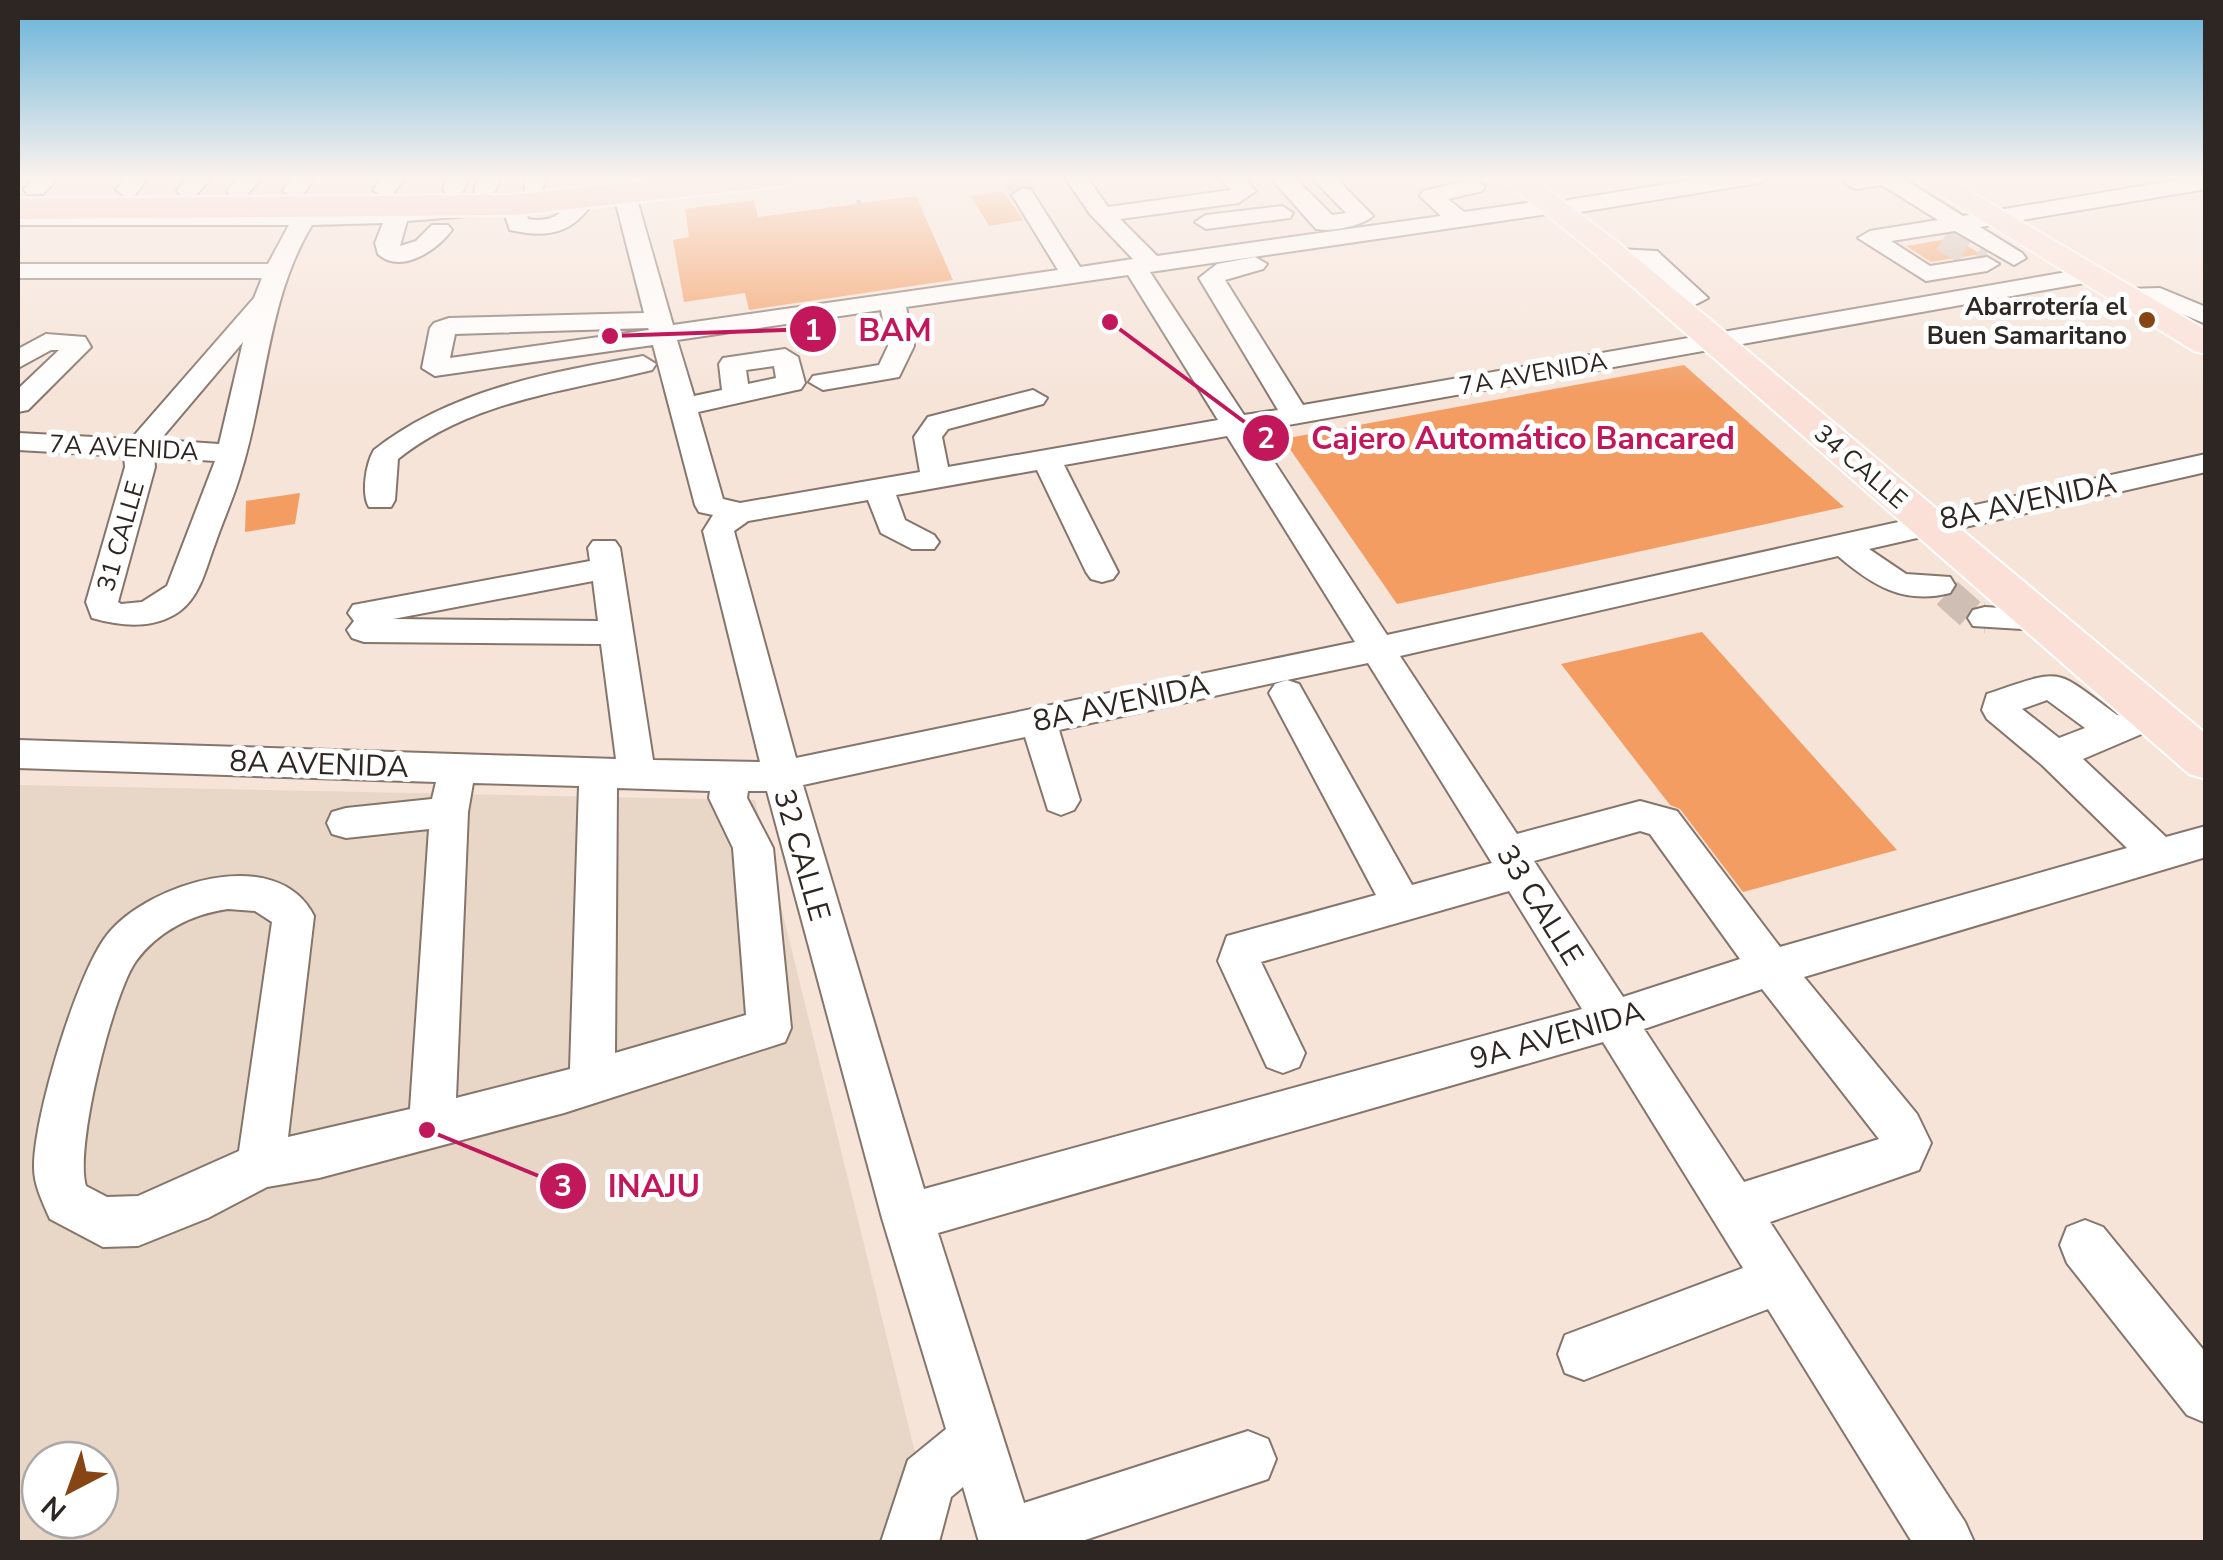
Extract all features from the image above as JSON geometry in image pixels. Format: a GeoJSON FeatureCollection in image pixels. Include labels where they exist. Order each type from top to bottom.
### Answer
{"type":"FeatureCollection","features":[{"type":"Feature","properties":{"kind":"main road","name":"34 CALLE"},"geometry":{"type":"LineString","coordinates":[[1621,249],[1674,306],[2206,761]]}},
{"type":"Feature","properties":{"kind":"main road"},"geometry":{"type":"LineString","coordinates":[[2024,249],[2090,275],[2206,344]]}},
{"type":"Feature","properties":{"kind":"street","name":"31 CALLE"},"geometry":{"type":"LineString","coordinates":[[266,300],[139,457],[102,602],[104,610],[111,614],[156,611],[182,591],[228,462],[266,300],[286,249]]}},
{"type":"Feature","properties":{"kind":"street"},"geometry":{"type":"LineString","coordinates":[[387,249],[390,254],[425,249]]}},
{"type":"Feature","properties":{"kind":"street"},"geometry":{"type":"LineString","coordinates":[[639,249],[710,505],[740,513]]}},
{"type":"Feature","properties":{"kind":"street"},"geometry":{"type":"LineString","coordinates":[[1057,249],[1074,276]]}},
{"type":"Feature","properties":{"kind":"street"},"geometry":{"type":"LineString","coordinates":[[897,324],[890,370],[817,359],[897,324],[1074,276],[1123,249]]}},
{"type":"Feature","properties":{"kind":"street","name":"33 CALLE"},"geometry":{"type":"LineString","coordinates":[[1132,249],[1235,426],[1945,1542]]}},
{"type":"Feature","properties":{"kind":"street"},"geometry":{"type":"LineString","coordinates":[[1295,415],[1211,278],[1226,269],[1349,249]]}},
{"type":"Feature","properties":{"kind":"street"},"geometry":{"type":"LineString","coordinates":[[1887,249],[1926,274],[2014,258],[1999,249]]}},
{"type":"Feature","properties":{"kind":"street"},"geometry":{"type":"LineString","coordinates":[[18,271],[279,271]]}},
{"type":"Feature","properties":{"kind":"street","name":"7A AVENIDA"},"geometry":{"type":"LineString","coordinates":[[740,513],[2090,275]]}},
{"type":"Feature","properties":{"kind":"street"},"geometry":{"type":"LineString","coordinates":[[2125,296],[2160,295],[2206,318]]}},
{"type":"Feature","properties":{"kind":"street"},"geometry":{"type":"LineString","coordinates":[[664,337],[449,326],[444,328],[435,368],[664,337],[897,324]]}},
{"type":"Feature","properties":{"kind":"street"},"geometry":{"type":"LineString","coordinates":[[380,500],[384,456],[402,438],[664,337]]}},
{"type":"Feature","properties":{"kind":"street"},"geometry":{"type":"LineString","coordinates":[[18,360],[46,342],[76,343],[78,347],[18,404]]}},
{"type":"Feature","properties":{"kind":"street"},"geometry":{"type":"LineString","coordinates":[[683,407],[736,395]]}},
{"type":"Feature","properties":{"kind":"street"},"geometry":{"type":"LineString","coordinates":[[936,478],[928,438],[938,423],[1033,398]]}},
{"type":"Feature","properties":{"kind":"street","name":"7A AVENIDA"},"geometry":{"type":"LineString","coordinates":[[18,440],[139,457]]}},
{"type":"Feature","properties":{"kind":"street","name":"7A AVENIDA"},"geometry":{"type":"LineString","coordinates":[[18,460],[139,457],[228,462]]}},
{"type":"Feature","properties":{"kind":"street"},"geometry":{"type":"LineString","coordinates":[[1046,459],[1102,572]]}},
{"type":"Feature","properties":{"kind":"street","name":"8A AVENIDA"},"geometry":{"type":"LineString","coordinates":[[18,754],[779,776],[1377,649],[2206,463]]}},
{"type":"Feature","properties":{"kind":"street"},"geometry":{"type":"LineString","coordinates":[[879,488],[892,526],[923,542]]}},
{"type":"Feature","properties":{"kind":"street","name":"32 CALLE"},"geometry":{"type":"LineString","coordinates":[[740,513],[726,520],[718,531],[779,776],[906,1218],[1007,1540]]}},
{"type":"Feature","properties":{"kind":"street"},"geometry":{"type":"LineString","coordinates":[[1842,544],[1895,584],[1912,589],[1943,589],[1974,562]]}},
{"type":"Feature","properties":{"kind":"street"},"geometry":{"type":"LineString","coordinates":[[592,1081],[596,805],[618,772],[617,633],[605,558],[364,621],[617,633]]}},
{"type":"Feature","properties":{"kind":"street"},"geometry":{"type":"LineString","coordinates":[[1985,618],[2040,619]]}},
{"type":"Feature","properties":{"kind":"street"},"geometry":{"type":"LineString","coordinates":[[2114,731],[2052,685],[2000,703],[2000,710],[2055,755],[2160,855]]}},
{"type":"Feature","properties":{"kind":"street"},"geometry":{"type":"LineString","coordinates":[[1287,693],[1400,902]]}},
{"type":"Feature","properties":{"kind":"street"},"geometry":{"type":"LineString","coordinates":[[2055,755],[2152,715]]}},
{"type":"Feature","properties":{"kind":"street"},"geometry":{"type":"LineString","coordinates":[[1039,721],[1061,800]]}},
{"type":"Feature","properties":{"kind":"street"},"geometry":{"type":"LineString","coordinates":[[432,1127],[450,812],[458,768]]}},
{"type":"Feature","properties":{"kind":"street"},"geometry":{"type":"LineString","coordinates":[[260,1165],[294,916],[276,900],[242,891],[184,902],[148,922],[119,952],[101,990],[57,1166],[67,1202],[102,1222],[138,1221],[190,1202],[260,1165],[432,1127],[769,1028],[753,848],[728,798],[730,777]]}},
{"type":"Feature","properties":{"kind":"street"},"geometry":{"type":"LineString","coordinates":[[346,823],[450,812]]}},
{"type":"Feature","properties":{"kind":"street"},"geometry":{"type":"LineString","coordinates":[[1282,1053],[1239,960],[1242,949],[1400,902],[1640,816],[1652,816],[1663,822],[1771,968],[1901,1130],[1906,1143],[1902,1154],[1734,1210]]}},
{"type":"Feature","properties":{"kind":"street","name":"9A AVENIDA"},"geometry":{"type":"LineString","coordinates":[[906,1218],[1613,1020],[1771,968],[2206,841]]}},
{"type":"Feature","properties":{"kind":"street"},"geometry":{"type":"LineString","coordinates":[[2085,1246],[2206,1396]]}},
{"type":"Feature","properties":{"kind":"street"},"geometry":{"type":"LineString","coordinates":[[1584,1354],[1729,1302],[1778,1279]]}},
{"type":"Feature","properties":{"kind":"street"},"geometry":{"type":"LineString","coordinates":[[910,1542],[928,1480],[975,1440]]}},
{"type":"Feature","properties":{"kind":"street"},"geometry":{"type":"LineString","coordinates":[[1007,1540],[1248,1459]]}},
{"type":"Feature","properties":{"kind":"shaded area"},"geometry":{"type":"Polygon","coordinates":[[[18,785],[755,800],[937,1542],[18,1542],[18,785]]]}},
{"type":"Feature","properties":{"kind":"building"},"geometry":{"type":"Polygon","coordinates":[[[675,249],[939,249],[953,280],[749,310],[745,293],[684,302],[675,249]]]}},
{"type":"Feature","properties":{"kind":"building"},"geometry":{"type":"Polygon","coordinates":[[[1910,249],[1972,249],[1981,254],[1931,262],[1910,249]]]}},
{"type":"Feature","properties":{"kind":"building"},"geometry":{"type":"Polygon","coordinates":[[[1684,365],[1844,507],[1397,604],[1283,439],[1684,365]]]}},
{"type":"Feature","properties":{"kind":"building"},"geometry":{"type":"Polygon","coordinates":[[[300,493],[295,524],[245,532],[246,501],[300,493]]]}},
{"type":"Feature","properties":{"kind":"building"},"geometry":{"type":"Polygon","coordinates":[[[1702,632],[1897,850],[1743,892],[1561,664],[1702,632]]]}},
{"type":"Feature","properties":{"kind":"tunnel"},"geometry":{"type":"LineString","coordinates":[[1960,249],[1982,262]]}},
{"type":"Feature","properties":{"kind":"tunnel"},"geometry":{"type":"LineString","coordinates":[[1947,593],[1975,618],[1985,618]]}},
{"type":"Feature","properties":{"kind":"place","name":"Abarrotería el Buen Samaritano"},"geometry":{"type":"Point","coordinates":[2147,320]}},
{"type":"Feature","properties":{"kind":"place","name":"Cajero Automático Bancared"},"geometry":{"type":"Point","coordinates":[1110,322]}},
{"type":"Feature","properties":{"kind":"place","name":"BAM"},"geometry":{"type":"Point","coordinates":[610,336]}},
{"type":"Feature","properties":{"kind":"place","name":"INAJU"},"geometry":{"type":"Point","coordinates":[427,1130]}}]}
